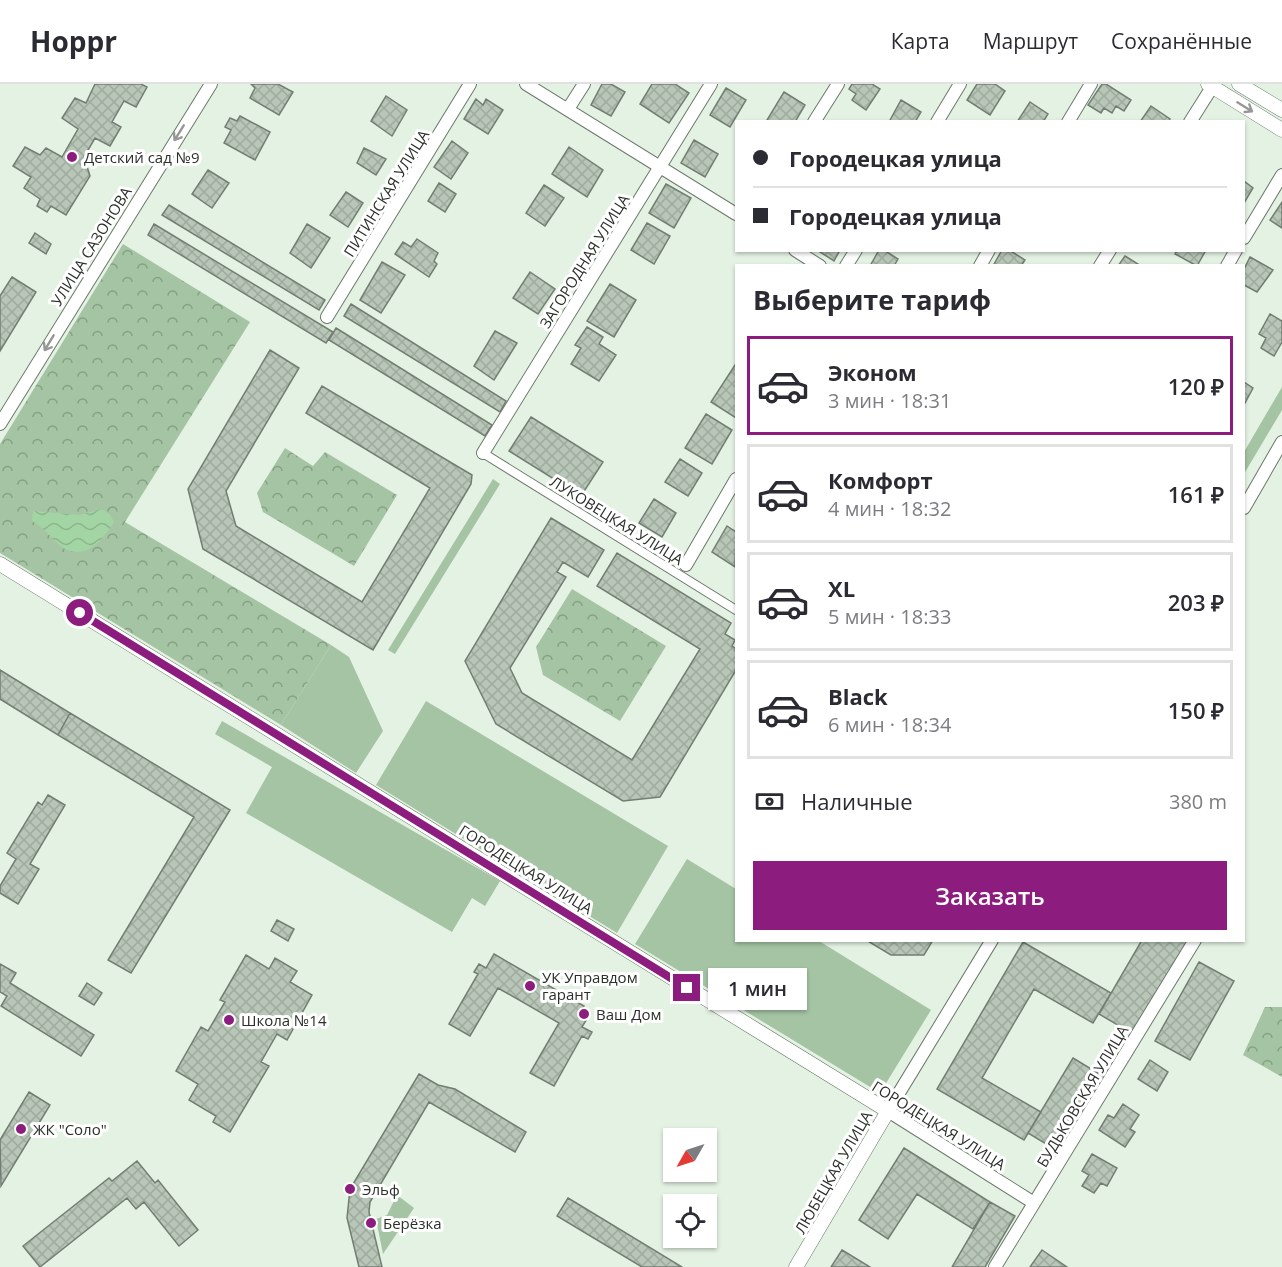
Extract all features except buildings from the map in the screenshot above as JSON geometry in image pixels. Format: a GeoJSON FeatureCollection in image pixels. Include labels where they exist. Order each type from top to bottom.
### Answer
{"type":"FeatureCollection","features":[{"type":"Feature","properties":{"kind":"street","name":"УЛИЦА САЗОНОВА"},"geometry":{"type":"LineString","coordinates":[[0,424],[211,84]]}},
{"type":"Feature","properties":{"kind":"street","name":"ПИТИНСКАЯ УЛИЦА"},"geometry":{"type":"LineString","coordinates":[[327,317],[470,84]]}},
{"type":"Feature","properties":{"kind":"street"},"geometry":{"type":"LineString","coordinates":[[526,84],[735,213]]}},
{"type":"Feature","properties":{"kind":"street"},"geometry":{"type":"LineString","coordinates":[[568,109],[584,84]]}},
{"type":"Feature","properties":{"kind":"street","name":"ЗАГОРОДНАЯ УЛИЦА"},"geometry":{"type":"LineString","coordinates":[[483,453],[711,84]]}},
{"type":"Feature","properties":{"kind":"street"},"geometry":{"type":"LineString","coordinates":[[815,120],[838,84]]}},
{"type":"Feature","properties":{"kind":"street"},"geometry":{"type":"LineString","coordinates":[[938,120],[960,84]]}},
{"type":"Feature","properties":{"kind":"street"},"geometry":{"type":"LineString","coordinates":[[1069,120],[1091,84]]}},
{"type":"Feature","properties":{"kind":"street"},"geometry":{"type":"LineString","coordinates":[[1239,84],[1282,110]]}},
{"type":"Feature","properties":{"kind":"street"},"geometry":{"type":"LineString","coordinates":[[1191,120],[1212,85],[1282,129]]}},
{"type":"Feature","properties":{"kind":"street"},"geometry":{"type":"LineString","coordinates":[[1245,236],[1282,175]]}},
{"type":"Feature","properties":{"kind":"street"},"geometry":{"type":"LineString","coordinates":[[798,252],[817,264]]}},
{"type":"Feature","properties":{"kind":"street"},"geometry":{"type":"LineString","coordinates":[[1245,506],[1282,442]]}},
{"type":"Feature","properties":{"kind":"street","name":"ЛУКОВЕЦКАЯ УЛИЦА"},"geometry":{"type":"LineString","coordinates":[[483,453],[735,609]]}},
{"type":"Feature","properties":{"kind":"street"},"geometry":{"type":"LineString","coordinates":[[686,565],[735,480]]}},
{"type":"Feature","properties":{"kind":"street","name":"ГОРОДЕЦКАЯ УЛИЦА"},"geometry":{"type":"LineString","coordinates":[[0,564],[1034,1203]]}},
{"type":"Feature","properties":{"kind":"street","name":"ЛЮБЕЦКАЯ УЛИЦА"},"geometry":{"type":"LineString","coordinates":[[796,1267],[991,942]]}},
{"type":"Feature","properties":{"kind":"street","name":"БУДЬКОВСКАЯ УЛИЦА"},"geometry":{"type":"LineString","coordinates":[[995,1267],[1194,942]]}},
{"type":"Feature","properties":{"kind":"green space"},"geometry":{"type":"Polygon","coordinates":[[[123,244],[250,322],[125,522],[331,645],[281,725],[0,553],[0,444],[123,244]]]}},
{"type":"Feature","properties":{"kind":"green space"},"geometry":{"type":"Polygon","coordinates":[[[1282,387],[1282,410],[1245,472],[1245,450],[1282,387]]]}},
{"type":"Feature","properties":{"kind":"green space"},"geometry":{"type":"Polygon","coordinates":[[[285,448],[313,466],[325,452],[397,495],[354,566],[263,512],[257,493],[285,448]]]}},
{"type":"Feature","properties":{"kind":"green space"},"geometry":{"type":"Polygon","coordinates":[[[493,479],[500,484],[395,654],[388,650],[493,479]]]}},
{"type":"Feature","properties":{"kind":"green space"},"geometry":{"type":"Polygon","coordinates":[[[572,589],[666,646],[620,721],[543,675],[536,647],[572,589]]]}},
{"type":"Feature","properties":{"kind":"green space"},"geometry":{"type":"Polygon","coordinates":[[[331,645],[349,657],[383,731],[356,773],[281,725],[331,645]]]}},
{"type":"Feature","properties":{"kind":"green space"},"geometry":{"type":"Polygon","coordinates":[[[426,701],[668,846],[617,933],[376,785],[426,701]]]}},
{"type":"Feature","properties":{"kind":"green space"},"geometry":{"type":"Polygon","coordinates":[[[222,721],[500,881],[485,906],[472,898],[452,932],[246,813],[272,767],[215,734],[222,721]]]}},
{"type":"Feature","properties":{"kind":"green space"},"geometry":{"type":"Polygon","coordinates":[[[687,859],[735,888],[735,942],[821,942],[931,1010],[880,1093],[635,944],[687,859]]]}},
{"type":"Feature","properties":{"kind":"green space"},"geometry":{"type":"Polygon","coordinates":[[[1265,1007],[1282,1007],[1282,1077],[1243,1055],[1265,1007]]]}},
{"type":"Feature","properties":{"kind":"green space"},"geometry":{"type":"Polygon","coordinates":[[[397,1195],[414,1208],[383,1254],[376,1219],[387,1215],[397,1195]]]}},
{"type":"Feature","properties":{"kind":"water"},"geometry":{"type":"Polygon","coordinates":[[[102,509],[110,514],[114,522],[100,541],[81,552],[65,549],[32,521],[33,511],[79,515],[102,509]]]}},
{"type":"Feature","properties":{"kind":"place","name":"Детский сад №9"},"geometry":{"type":"Point","coordinates":[72,157]}},
{"type":"Feature","properties":{"kind":"place","name":"УК Управдом гарант"},"geometry":{"type":"Point","coordinates":[530,986]}},
{"type":"Feature","properties":{"kind":"place","name":"Ваш Дом"},"geometry":{"type":"Point","coordinates":[584,1014]}},
{"type":"Feature","properties":{"kind":"place","name":"Школа №14"},"geometry":{"type":"Point","coordinates":[229,1020]}},
{"type":"Feature","properties":{"kind":"place","name":"ЖК \"Соло\""},"geometry":{"type":"Point","coordinates":[21,1129]}},
{"type":"Feature","properties":{"kind":"place","name":"Эльф"},"geometry":{"type":"Point","coordinates":[350,1189]}},
{"type":"Feature","properties":{"kind":"place","name":"Берёзка"},"geometry":{"type":"Point","coordinates":[371,1223]}},
{"type":"Feature","properties":{"kind":"route"},"geometry":{"type":"LineString","coordinates":[[80,613],[687,988]]}}]}
